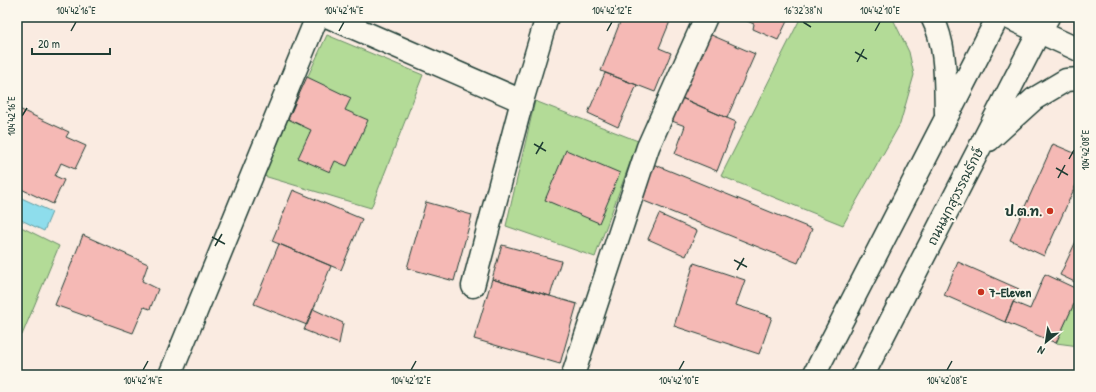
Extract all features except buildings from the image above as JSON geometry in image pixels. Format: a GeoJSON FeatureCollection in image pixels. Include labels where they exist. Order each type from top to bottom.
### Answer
{"type":"FeatureCollection","features":[{"type":"Feature","properties":{"kind":"street"},"geometry":{"type":"LineString","coordinates":[[170,375],[317,17]]}},
{"type":"Feature","properties":{"kind":"street"},"geometry":{"type":"LineString","coordinates":[[329,17],[522,100]]}},
{"type":"Feature","properties":{"kind":"street"},"geometry":{"type":"LineString","coordinates":[[473,286],[522,100],[547,17]]}},
{"type":"Feature","properties":{"kind":"street"},"geometry":{"type":"LineString","coordinates":[[573,375],[648,147],[706,17]]}},
{"type":"Feature","properties":{"kind":"street"},"geometry":{"type":"LineString","coordinates":[[932,17],[937,27],[945,66],[946,117]]}},
{"type":"Feature","properties":{"kind":"street"},"geometry":{"type":"LineString","coordinates":[[814,375],[998,17]]}},
{"type":"Feature","properties":{"kind":"street"},"geometry":{"type":"LineString","coordinates":[[1007,17],[1044,24],[1079,50]]}},
{"type":"Feature","properties":{"kind":"street","name":"ถนนมุกสุวรรณรักษ์"},"geometry":{"type":"LineString","coordinates":[[863,375],[1044,24]]}},
{"type":"Feature","properties":{"kind":"street"},"geometry":{"type":"LineString","coordinates":[[979,149],[1034,99],[1066,80],[1079,79]]}},
{"type":"Feature","properties":{"kind":"green space"},"geometry":{"type":"Polygon","coordinates":[[[801,17],[892,17],[909,52],[914,75],[900,124],[843,225],[721,176],[801,17]]]}},
{"type":"Feature","properties":{"kind":"green space"},"geometry":{"type":"Polygon","coordinates":[[[327,35],[423,75],[371,208],[264,176],[288,119],[327,35]]]}},
{"type":"Feature","properties":{"kind":"green space"},"geometry":{"type":"Polygon","coordinates":[[[535,101],[638,141],[595,257],[506,226],[535,101]]]}},
{"type":"Feature","properties":{"kind":"green space"},"geometry":{"type":"Polygon","coordinates":[[[17,225],[59,246],[22,335],[17,333],[17,225]]]}},
{"type":"Feature","properties":{"kind":"green space"},"geometry":{"type":"Polygon","coordinates":[[[1079,293],[1079,346],[1056,343],[1079,293]]]}},
{"type":"Feature","properties":{"kind":"water"},"geometry":{"type":"Polygon","coordinates":[[[17,196],[52,212],[44,231],[17,218],[17,196]]]}},
{"type":"Feature","properties":{"kind":"place","name":"ป.ต.ท."},"geometry":{"type":"Point","coordinates":[1050,211]}},
{"type":"Feature","properties":{"kind":"place","name":"7-Eleven"},"geometry":{"type":"Point","coordinates":[981,292]}}]}
